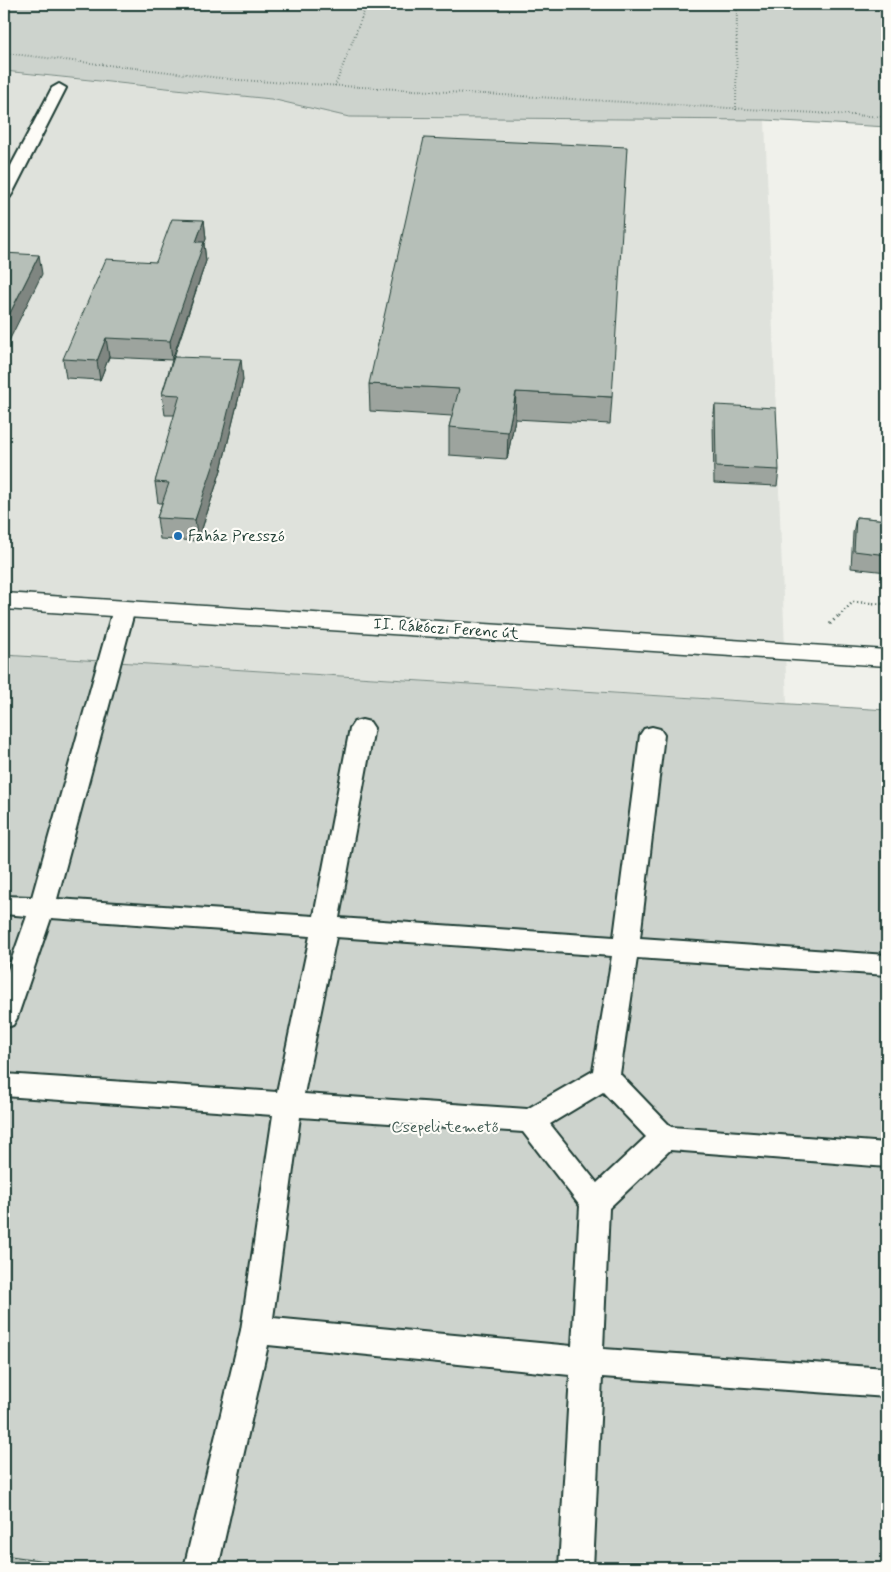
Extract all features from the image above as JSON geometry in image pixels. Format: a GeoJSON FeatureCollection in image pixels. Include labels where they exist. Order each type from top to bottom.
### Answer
{"type":"FeatureCollection","features":[{"type":"Feature","properties":{"kind":"main road","name":"II. Rákóczi Ferenc út"},"geometry":{"type":"LineString","coordinates":[[4,601],[887,658]]}},
{"type":"Feature","properties":{"kind":"lane"},"geometry":{"type":"LineString","coordinates":[[4,194],[59,88]]}},
{"type":"Feature","properties":{"kind":"lane"},"geometry":{"type":"LineString","coordinates":[[4,1018],[42,908],[124,608]]}},
{"type":"Feature","properties":{"kind":"lane"},"geometry":{"type":"LineString","coordinates":[[201,1568],[256,1330],[288,1104],[325,927],[362,728]]}},
{"type":"Feature","properties":{"kind":"lane"},"geometry":{"type":"LineString","coordinates":[[606,1077],[626,947],[652,735]]}},
{"type":"Feature","properties":{"kind":"lane"},"geometry":{"type":"LineString","coordinates":[[4,905],[887,964]]}},
{"type":"Feature","properties":{"kind":"lane"},"geometry":{"type":"LineString","coordinates":[[4,1085],[531,1121],[606,1077]]}},
{"type":"Feature","properties":{"kind":"lane"},"geometry":{"type":"LineString","coordinates":[[606,1077],[664,1138],[887,1155]]}},
{"type":"Feature","properties":{"kind":"lane"},"geometry":{"type":"LineString","coordinates":[[531,1121],[595,1203],[576,1568]]}},
{"type":"Feature","properties":{"kind":"lane"},"geometry":{"type":"LineString","coordinates":[[595,1203],[664,1138]]}},
{"type":"Feature","properties":{"kind":"lane"},"geometry":{"type":"LineString","coordinates":[[256,1330],[587,1362],[887,1383]]}},
{"type":"Feature","properties":{"kind":"path"},"geometry":{"type":"LineString","coordinates":[[335,86],[367,4]]}},
{"type":"Feature","properties":{"kind":"path"},"geometry":{"type":"LineString","coordinates":[[736,110],[737,4]]}},
{"type":"Feature","properties":{"kind":"path"},"geometry":{"type":"LineString","coordinates":[[4,53],[238,80],[736,110],[887,117]]}},
{"type":"Feature","properties":{"kind":"shaded area"},"geometry":{"type":"Polygon","coordinates":[[[4,72],[271,99],[349,117],[765,120],[787,703],[4,655],[4,72]]]}},
{"type":"Feature","properties":{"kind":"green space"},"geometry":{"type":"Polygon","coordinates":[[[4,4],[887,4],[887,127],[765,120],[349,117],[271,99],[4,71],[4,4]]]}},
{"type":"Feature","properties":{"kind":"green space","name":"Csepeli temető"},"geometry":{"type":"Polygon","coordinates":[[[4,655],[887,710],[887,1568],[4,1568],[4,655]]]}},
{"type":"Feature","properties":{"kind":"building"},"geometry":{"type":"Polygon","coordinates":[[[424,138],[627,147],[612,397],[516,392],[508,432],[449,427],[459,389],[369,384],[424,138]]]}},
{"type":"Feature","properties":{"kind":"building"},"geometry":{"type":"Polygon","coordinates":[[[172,219],[204,220],[196,242],[204,242],[170,341],[106,338],[97,361],[63,359],[106,259],[156,262],[172,219]]]}},
{"type":"Feature","properties":{"kind":"building"},"geometry":{"type":"Polygon","coordinates":[[[4,253],[39,255],[4,325],[4,253]]]}},
{"type":"Feature","properties":{"kind":"building"},"geometry":{"type":"Polygon","coordinates":[[[174,357],[241,359],[219,449],[195,520],[157,518],[169,483],[155,482],[180,395],[162,394],[174,357]]]}},
{"type":"Feature","properties":{"kind":"building"},"geometry":{"type":"Polygon","coordinates":[[[715,405],[776,408],[779,470],[716,467],[715,405]]]}},
{"type":"Feature","properties":{"kind":"building"},"geometry":{"type":"Polygon","coordinates":[[[856,517],[887,520],[887,555],[854,551],[856,517]]]}},
{"type":"Feature","properties":{"kind":"building"},"geometry":{"type":"Polygon","coordinates":[[[4,1555],[94,1568],[4,1568],[4,1555]]]}},
{"type":"Feature","properties":{"kind":"place","name":"Faház Presszó"},"geometry":{"type":"Point","coordinates":[178,536]}}]}
